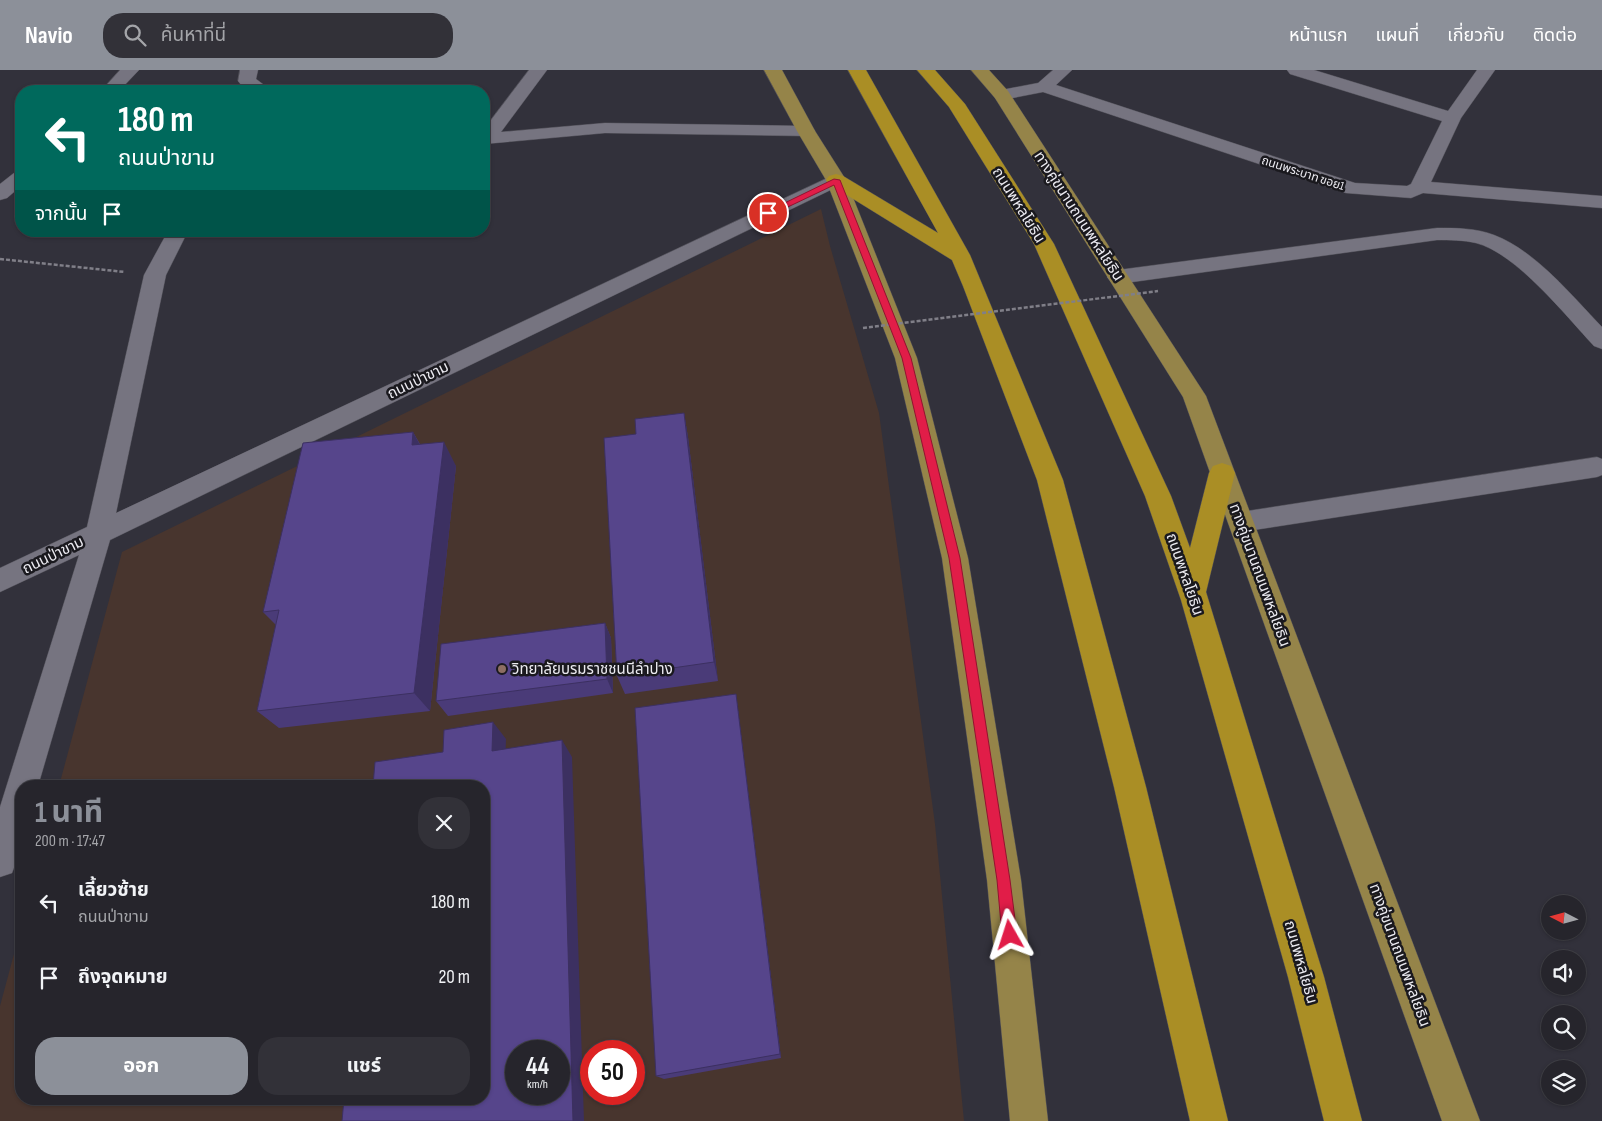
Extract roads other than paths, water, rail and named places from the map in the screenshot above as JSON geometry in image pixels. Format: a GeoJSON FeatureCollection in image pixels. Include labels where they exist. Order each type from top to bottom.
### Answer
{"type":"FeatureCollection","features":[{"type":"Feature","properties":{"kind":"highway"},"geometry":{"type":"LineString","coordinates":[[857,70],[960,255],[1050,480],[1130,786],[1209,1121]]}},
{"type":"Feature","properties":{"kind":"highway","name":"ถนนพหลโยธิน"},"geometry":{"type":"LineString","coordinates":[[926,70],[956,104],[1044,244],[1158,496],[1192,592],[1306,977],[1343,1121]]}},
{"type":"Feature","properties":{"kind":"highway"},"geometry":{"type":"LineString","coordinates":[[836,180],[960,255]]}},
{"type":"Feature","properties":{"kind":"highway"},"geometry":{"type":"LineString","coordinates":[[1192,592],[1222,473]]}},
{"type":"Feature","properties":{"kind":"main road"},"geometry":{"type":"LineString","coordinates":[[773,70],[806,131],[836,180],[906,358],[955,558],[1004,880],[1029,1121]]}},
{"type":"Feature","properties":{"kind":"main road","name":"ทางคู่ขนานถนนพหลโยธิน"},"geometry":{"type":"LineString","coordinates":[[980,70],[1002,94],[1194,396],[1462,1121]]}},
{"type":"Feature","properties":{"kind":"street"},"geometry":{"type":"LineString","coordinates":[[116,85],[130,70]]}},
{"type":"Feature","properties":{"kind":"street"},"geometry":{"type":"LineString","coordinates":[[249,70],[247,81],[253,85]]}},
{"type":"Feature","properties":{"kind":"street"},"geometry":{"type":"LineString","coordinates":[[490,132],[538,70]]}},
{"type":"Feature","properties":{"kind":"street"},"geometry":{"type":"LineString","coordinates":[[1296,70],[1452,118]]}},
{"type":"Feature","properties":{"kind":"street"},"geometry":{"type":"LineString","coordinates":[[1419,187],[1452,118],[1486,70]]}},
{"type":"Feature","properties":{"kind":"street"},"geometry":{"type":"LineString","coordinates":[[1002,94],[1052,76]]}},
{"type":"Feature","properties":{"kind":"street","name":"ถนนพระบาท ฃอย1"},"geometry":{"type":"LineString","coordinates":[[1052,76],[1353,189],[1411,192],[1419,187],[1602,202]]}},
{"type":"Feature","properties":{"kind":"street"},"geometry":{"type":"LineString","coordinates":[[490,139],[605,128],[806,131]]}},
{"type":"Feature","properties":{"kind":"street","name":"ถนนป่าขาม"},"geometry":{"type":"LineString","coordinates":[[0,581],[836,180]]}},
{"type":"Feature","properties":{"kind":"street"},"geometry":{"type":"LineString","coordinates":[[0,194],[15,182]]}},
{"type":"Feature","properties":{"kind":"street"},"geometry":{"type":"LineString","coordinates":[[1118,277],[1437,234],[1462,234],[1490,241],[1528,265],[1602,341]]}},
{"type":"Feature","properties":{"kind":"street"},"geometry":{"type":"LineString","coordinates":[[24,780],[99,533],[155,275],[175,237]]}},
{"type":"Feature","properties":{"kind":"street"},"geometry":{"type":"LineString","coordinates":[[1241,522],[1598,467]]}},
{"type":"Feature","properties":{"kind":"street"},"geometry":{"type":"LineString","coordinates":[[0,861],[15,810]]}},
{"type":"Feature","properties":{"kind":"place","name":"วิทยาลัยบรมราชชนนีลำปาง"},"geometry":{"type":"Point","coordinates":[502,669]}}]}
